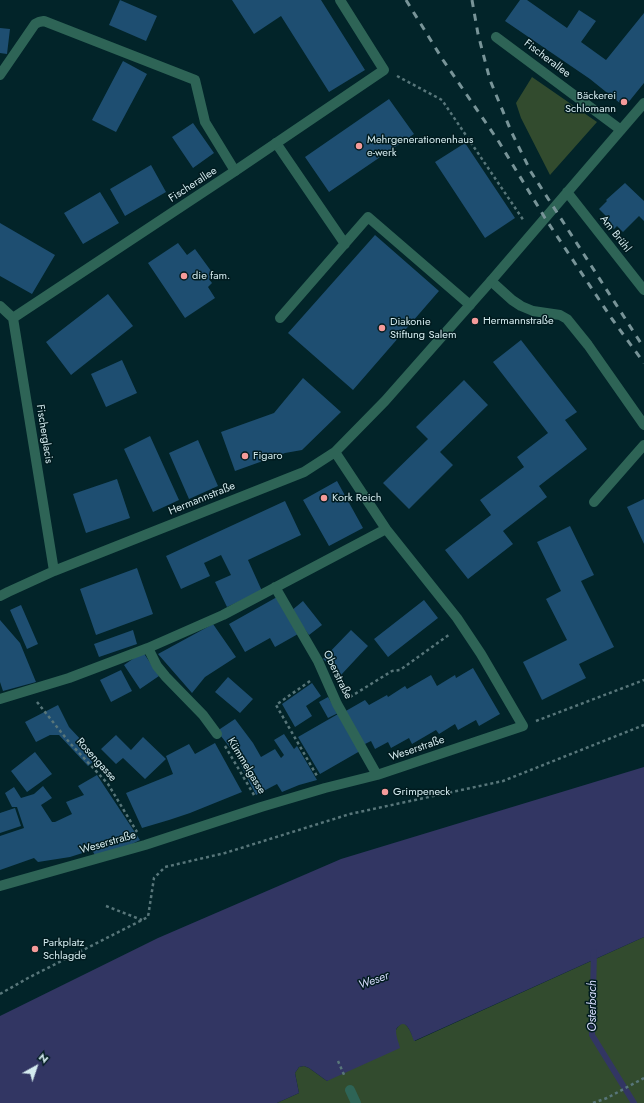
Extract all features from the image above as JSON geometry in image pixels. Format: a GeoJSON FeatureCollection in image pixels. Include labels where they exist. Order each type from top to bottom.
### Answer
{"type":"FeatureCollection","features":[{"type":"Feature","properties":{"kind":"street"},"geometry":{"type":"LineString","coordinates":[[340,0],[384,70]]}},
{"type":"Feature","properties":{"kind":"street"},"geometry":{"type":"LineString","coordinates":[[0,75],[35,24],[44,21],[195,80],[205,122],[235,171]]}},
{"type":"Feature","properties":{"kind":"street","name":"Fischerallee"},"geometry":{"type":"LineString","coordinates":[[496,37],[621,130]]}},
{"type":"Feature","properties":{"kind":"street","name":"Fischerallee"},"geometry":{"type":"LineString","coordinates":[[13,318],[276,144],[384,70]]}},
{"type":"Feature","properties":{"kind":"street","name":"Hermannstraße"},"geometry":{"type":"LineString","coordinates":[[0,596],[54,571],[304,472],[335,452],[385,401],[470,305],[644,103]]}},
{"type":"Feature","properties":{"kind":"street"},"geometry":{"type":"LineString","coordinates":[[276,144],[345,244]]}},
{"type":"Feature","properties":{"kind":"street","name":"Am Brühl"},"geometry":{"type":"LineString","coordinates":[[567,192],[644,290]]}},
{"type":"Feature","properties":{"kind":"street"},"geometry":{"type":"LineString","coordinates":[[280,318],[368,217],[470,305]]}},
{"type":"Feature","properties":{"kind":"street"},"geometry":{"type":"LineString","coordinates":[[491,281],[521,306],[533,311],[560,315],[567,319],[588,345],[644,425]]}},
{"type":"Feature","properties":{"kind":"street"},"geometry":{"type":"LineString","coordinates":[[0,306],[13,318]]}},
{"type":"Feature","properties":{"kind":"street","name":"Fischerglacis"},"geometry":{"type":"LineString","coordinates":[[13,318],[54,571]]}},
{"type":"Feature","properties":{"kind":"street"},"geometry":{"type":"LineString","coordinates":[[594,502],[644,445]]}},
{"type":"Feature","properties":{"kind":"street"},"geometry":{"type":"LineString","coordinates":[[335,452],[386,529],[457,618],[481,654],[522,726]]}},
{"type":"Feature","properties":{"kind":"street"},"geometry":{"type":"LineString","coordinates":[[0,699],[69,678],[148,648],[223,615],[386,529]]}},
{"type":"Feature","properties":{"kind":"street","name":"Oberstraße"},"geometry":{"type":"LineString","coordinates":[[275,587],[324,672],[337,704],[377,775]]}},
{"type":"Feature","properties":{"kind":"street"},"geometry":{"type":"LineString","coordinates":[[148,648],[166,677],[203,715],[217,734]]}},
{"type":"Feature","properties":{"kind":"street","name":"Weserstraße"},"geometry":{"type":"LineString","coordinates":[[0,886],[145,845],[324,788],[377,775],[522,726]]}},
{"type":"Feature","properties":{"kind":"street"},"geometry":{"type":"LineString","coordinates":[[350,1090],[356,1103]]}},
{"type":"Feature","properties":{"kind":"path"},"geometry":{"type":"LineString","coordinates":[[384,70],[442,100],[532,233]]}},
{"type":"Feature","properties":{"kind":"path"},"geometry":{"type":"LineString","coordinates":[[337,704],[392,671],[400,670],[450,634],[445,627],[457,618]]}},
{"type":"Feature","properties":{"kind":"path"},"geometry":{"type":"LineString","coordinates":[[324,672],[276,705],[324,788]]}},
{"type":"Feature","properties":{"kind":"path"},"geometry":{"type":"LineString","coordinates":[[522,726],[644,680]]}},
{"type":"Feature","properties":{"kind":"path","name":"Rosengasse"},"geometry":{"type":"LineString","coordinates":[[28,691],[69,742],[108,784],[145,845]]}},
{"type":"Feature","properties":{"kind":"path"},"geometry":{"type":"LineString","coordinates":[[0,994],[28,978],[148,917],[154,878],[165,867],[225,853],[350,814],[504,781],[644,725]]}},
{"type":"Feature","properties":{"kind":"path","name":"Kümmelgasse"},"geometry":{"type":"LineString","coordinates":[[217,734],[230,753],[261,807]]}},
{"type":"Feature","properties":{"kind":"path"},"geometry":{"type":"LineString","coordinates":[[106,906],[142,920]]}},
{"type":"Feature","properties":{"kind":"path"},"geometry":{"type":"LineString","coordinates":[[593,1103],[607,1098],[644,1078]]}},
{"type":"Feature","properties":{"kind":"green space"},"geometry":{"type":"Polygon","coordinates":[[[532,77],[597,122],[550,175],[521,118],[516,103],[532,77]]]}},
{"type":"Feature","properties":{"kind":"green space"},"geometry":{"type":"Polygon","coordinates":[[[644,937],[644,1103],[277,1103],[299,1093],[295,1073],[299,1067],[304,1066],[309,1068],[327,1081],[396,1030],[399,1025],[405,1024],[407,1026],[415,1041],[644,937]]]}},
{"type":"Feature","properties":{"kind":"water","name":"Weser"},"geometry":{"type":"Polygon","coordinates":[[[644,767],[644,937],[414,1041],[407,1026],[402,1024],[396,1030],[400,1048],[327,1081],[309,1068],[304,1066],[299,1067],[295,1073],[299,1093],[277,1103],[0,1103],[0,1016],[158,938],[341,859],[644,767]]]}},
{"type":"Feature","properties":{"kind":"building"},"geometry":{"type":"Polygon","coordinates":[[[120,0],[157,16],[146,41],[109,25],[120,0]]]}},
{"type":"Feature","properties":{"kind":"building"},"geometry":{"type":"Polygon","coordinates":[[[232,0],[321,0],[365,70],[329,92],[281,16],[254,34],[232,0]]]}},
{"type":"Feature","properties":{"kind":"building"},"geometry":{"type":"Polygon","coordinates":[[[520,0],[527,0],[567,28],[579,10],[596,21],[581,42],[606,60],[644,13],[644,83],[627,104],[621,104],[590,79],[505,21],[520,0]]]}},
{"type":"Feature","properties":{"kind":"building"},"geometry":{"type":"Polygon","coordinates":[[[0,28],[10,29],[7,54],[0,53],[0,28]]]}},
{"type":"Feature","properties":{"kind":"building"},"geometry":{"type":"Polygon","coordinates":[[[123,61],[147,74],[116,132],[92,120],[123,61]]]}},
{"type":"Feature","properties":{"kind":"building","name":"Mehrgenerationenhaus e-werk"},"geometry":{"type":"Polygon","coordinates":[[[389,99],[414,134],[329,192],[305,157],[389,99]]]}},
{"type":"Feature","properties":{"kind":"building"},"geometry":{"type":"Polygon","coordinates":[[[193,123],[214,153],[193,168],[172,137],[193,123]]]}},
{"type":"Feature","properties":{"kind":"building"},"geometry":{"type":"Polygon","coordinates":[[[465,143],[515,218],[485,238],[435,162],[465,143]]]}},
{"type":"Feature","properties":{"kind":"building"},"geometry":{"type":"Polygon","coordinates":[[[151,165],[166,192],[125,216],[110,189],[151,165]]]}},
{"type":"Feature","properties":{"kind":"building"},"geometry":{"type":"Polygon","coordinates":[[[625,183],[644,201],[644,221],[639,216],[623,232],[617,226],[614,229],[610,226],[605,221],[608,218],[599,209],[607,201],[606,200],[625,183]]]}},
{"type":"Feature","properties":{"kind":"building"},"geometry":{"type":"Polygon","coordinates":[[[100,192],[119,223],[83,244],[64,213],[100,192]]]}},
{"type":"Feature","properties":{"kind":"building"},"geometry":{"type":"Polygon","coordinates":[[[0,223],[55,255],[32,294],[0,276],[0,223]]]}},
{"type":"Feature","properties":{"kind":"building"},"geometry":{"type":"Polygon","coordinates":[[[375,235],[439,291],[353,390],[288,333],[375,235]]]}},
{"type":"Feature","properties":{"kind":"building"},"geometry":{"type":"Polygon","coordinates":[[[178,243],[187,255],[195,249],[214,275],[209,279],[212,283],[208,287],[215,298],[185,318],[148,263],[178,243]]]}},
{"type":"Feature","properties":{"kind":"building"},"geometry":{"type":"Polygon","coordinates":[[[108,294],[133,326],[71,375],[46,342],[108,294]]]}},
{"type":"Feature","properties":{"kind":"building"},"geometry":{"type":"Polygon","coordinates":[[[521,340],[577,412],[565,420],[587,449],[539,486],[547,497],[503,531],[513,544],[468,579],[445,550],[491,515],[480,500],[524,467],[517,457],[548,433],[493,362],[521,340]]]}},
{"type":"Feature","properties":{"kind":"building"},"geometry":{"type":"Polygon","coordinates":[[[122,360],[137,393],[106,407],[91,374],[122,360]]]}},
{"type":"Feature","properties":{"kind":"building"},"geometry":{"type":"Polygon","coordinates":[[[303,378],[341,412],[302,450],[285,453],[235,471],[221,432],[274,413],[303,378]]]}},
{"type":"Feature","properties":{"kind":"building"},"geometry":{"type":"Polygon","coordinates":[[[464,380],[488,405],[440,452],[453,465],[409,509],[383,483],[428,439],[416,427],[464,380]]]}},
{"type":"Feature","properties":{"kind":"building"},"geometry":{"type":"Polygon","coordinates":[[[150,436],[179,500],[153,512],[124,449],[150,436]]]}},
{"type":"Feature","properties":{"kind":"building"},"geometry":{"type":"Polygon","coordinates":[[[198,440],[218,486],[189,499],[169,453],[198,440]]]}},
{"type":"Feature","properties":{"kind":"building"},"geometry":{"type":"Polygon","coordinates":[[[117,479],[130,518],[86,533],[73,494],[117,479]]]}},
{"type":"Feature","properties":{"kind":"building"},"geometry":{"type":"Polygon","coordinates":[[[337,481],[363,528],[329,546],[303,500],[337,481]]]}},
{"type":"Feature","properties":{"kind":"building"},"geometry":{"type":"Polygon","coordinates":[[[644,499],[644,544],[627,507],[644,499]]]}},
{"type":"Feature","properties":{"kind":"building"},"geometry":{"type":"Polygon","coordinates":[[[285,501],[301,535],[248,560],[262,591],[227,607],[215,582],[231,575],[221,555],[204,563],[210,576],[181,589],[166,556],[285,501]]]}},
{"type":"Feature","properties":{"kind":"building"},"geometry":{"type":"Polygon","coordinates":[[[570,526],[594,575],[581,581],[614,647],[579,664],[586,678],[542,700],[523,662],[567,640],[546,599],[561,591],[537,542],[570,526]]]}},
{"type":"Feature","properties":{"kind":"building"},"geometry":{"type":"Polygon","coordinates":[[[137,568],[153,614],[96,635],[80,589],[137,568]]]}},
{"type":"Feature","properties":{"kind":"building"},"geometry":{"type":"Polygon","coordinates":[[[277,597],[298,634],[275,647],[270,638],[245,652],[229,624],[277,597]]]}},
{"type":"Feature","properties":{"kind":"building"},"geometry":{"type":"Polygon","coordinates":[[[424,600],[438,618],[388,657],[374,639],[424,600]]]}},
{"type":"Feature","properties":{"kind":"building"},"geometry":{"type":"Polygon","coordinates":[[[303,601],[322,625],[309,635],[291,611],[303,601]]]}},
{"type":"Feature","properties":{"kind":"building"},"geometry":{"type":"Polygon","coordinates":[[[21,605],[38,644],[27,649],[10,610],[21,605]]]}},
{"type":"Feature","properties":{"kind":"building"},"geometry":{"type":"Polygon","coordinates":[[[0,620],[20,643],[36,682],[3,691],[0,682],[0,620]]]}},
{"type":"Feature","properties":{"kind":"building"},"geometry":{"type":"Polygon","coordinates":[[[213,624],[236,657],[205,677],[192,693],[158,654],[213,624]]]}},
{"type":"Feature","properties":{"kind":"building"},"geometry":{"type":"Polygon","coordinates":[[[133,630],[137,644],[99,657],[94,644],[133,630]]]}},
{"type":"Feature","properties":{"kind":"building"},"geometry":{"type":"Polygon","coordinates":[[[351,630],[368,646],[341,675],[323,659],[351,630]]]}},
{"type":"Feature","properties":{"kind":"building"},"geometry":{"type":"Polygon","coordinates":[[[143,652],[159,676],[140,689],[124,665],[143,652]]]}},
{"type":"Feature","properties":{"kind":"building"},"geometry":{"type":"Polygon","coordinates":[[[473,668],[500,714],[479,726],[476,720],[458,730],[455,724],[439,734],[436,730],[412,744],[409,738],[391,748],[388,742],[375,749],[371,741],[363,745],[344,712],[365,700],[369,705],[387,695],[388,697],[405,686],[407,689],[431,675],[437,686],[455,675],[456,678],[473,668]]]}},
{"type":"Feature","properties":{"kind":"building"},"geometry":{"type":"Polygon","coordinates":[[[121,670],[132,691],[111,702],[100,680],[121,670]]]}},
{"type":"Feature","properties":{"kind":"building"},"geometry":{"type":"Polygon","coordinates":[[[228,677],[253,699],[240,713],[215,692],[228,677]]]}},
{"type":"Feature","properties":{"kind":"building"},"geometry":{"type":"Polygon","coordinates":[[[312,683],[321,696],[306,706],[312,716],[295,727],[282,704],[312,683]]]}},
{"type":"Feature","properties":{"kind":"building"},"geometry":{"type":"Polygon","coordinates":[[[328,697],[338,713],[328,718],[319,702],[328,697]]]}},
{"type":"Feature","properties":{"kind":"building"},"geometry":{"type":"Polygon","coordinates":[[[58,705],[69,727],[98,758],[88,766],[59,735],[50,735],[36,742],[25,722],[58,705]]]}},
{"type":"Feature","properties":{"kind":"building"},"geometry":{"type":"Polygon","coordinates":[[[338,714],[360,751],[320,774],[298,737],[338,714]]]}},
{"type":"Feature","properties":{"kind":"building"},"geometry":{"type":"Polygon","coordinates":[[[235,719],[253,743],[261,757],[275,749],[281,758],[284,755],[274,740],[284,734],[294,749],[297,746],[317,780],[282,792],[277,784],[256,795],[235,754],[217,731],[235,719]]]}},
{"type":"Feature","properties":{"kind":"building"},"geometry":{"type":"Polygon","coordinates":[[[116,735],[131,750],[143,737],[166,759],[145,779],[123,758],[116,764],[101,749],[116,735]]]}},
{"type":"Feature","properties":{"kind":"building"},"geometry":{"type":"Polygon","coordinates":[[[215,743],[242,792],[190,813],[142,828],[126,793],[173,774],[166,756],[189,744],[195,754],[215,743]]]}},
{"type":"Feature","properties":{"kind":"building"},"geometry":{"type":"Polygon","coordinates":[[[35,752],[52,774],[27,792],[11,771],[35,752]]]}},
{"type":"Feature","properties":{"kind":"building"},"geometry":{"type":"Polygon","coordinates":[[[97,775],[140,840],[120,850],[96,857],[92,850],[70,857],[38,862],[34,858],[0,870],[0,836],[24,828],[17,807],[12,807],[5,793],[14,787],[21,798],[34,794],[43,786],[52,798],[41,805],[52,822],[55,822],[72,814],[66,802],[84,795],[78,786],[97,775]]]}},
{"type":"Feature","properties":{"kind":"building"},"geometry":{"type":"Polygon","coordinates":[[[15,808],[21,826],[0,833],[0,813],[15,808]]]}},
{"type":"Feature","properties":{"kind":"waterway","name":"Osterbach"},"geometry":{"type":"LineString","coordinates":[[594,952],[592,1035],[634,1103]]}},
{"type":"Feature","properties":{"kind":"railway"},"geometry":{"type":"LineString","coordinates":[[406,0],[443,60],[499,142],[545,218],[612,319],[644,363]]}},
{"type":"Feature","properties":{"kind":"railway"},"geometry":{"type":"LineString","coordinates":[[472,0],[478,34],[490,80],[511,131],[531,172],[644,348]]}},
{"type":"Feature","properties":{"kind":"place","name":"Bäckerei Schlomann"},"geometry":{"type":"Point","coordinates":[624,102]}},
{"type":"Feature","properties":{"kind":"place","name":"Mehrgenerationenhaus e-werk"},"geometry":{"type":"Point","coordinates":[359,146]}},
{"type":"Feature","properties":{"kind":"place","name":"die fam."},"geometry":{"type":"Point","coordinates":[184,276]}},
{"type":"Feature","properties":{"kind":"place","name":"Hermannstraße"},"geometry":{"type":"Point","coordinates":[475,321]}},
{"type":"Feature","properties":{"kind":"place","name":"Diakonie Stiftung Salem"},"geometry":{"type":"Point","coordinates":[382,328]}},
{"type":"Feature","properties":{"kind":"place","name":"Figaro"},"geometry":{"type":"Point","coordinates":[245,456]}},
{"type":"Feature","properties":{"kind":"place","name":"Kork Reich"},"geometry":{"type":"Point","coordinates":[324,498]}},
{"type":"Feature","properties":{"kind":"place","name":"Grimpeneck"},"geometry":{"type":"Point","coordinates":[385,792]}},
{"type":"Feature","properties":{"kind":"place","name":"Parkplatz Schlagde"},"geometry":{"type":"Point","coordinates":[35,949]}}]}
